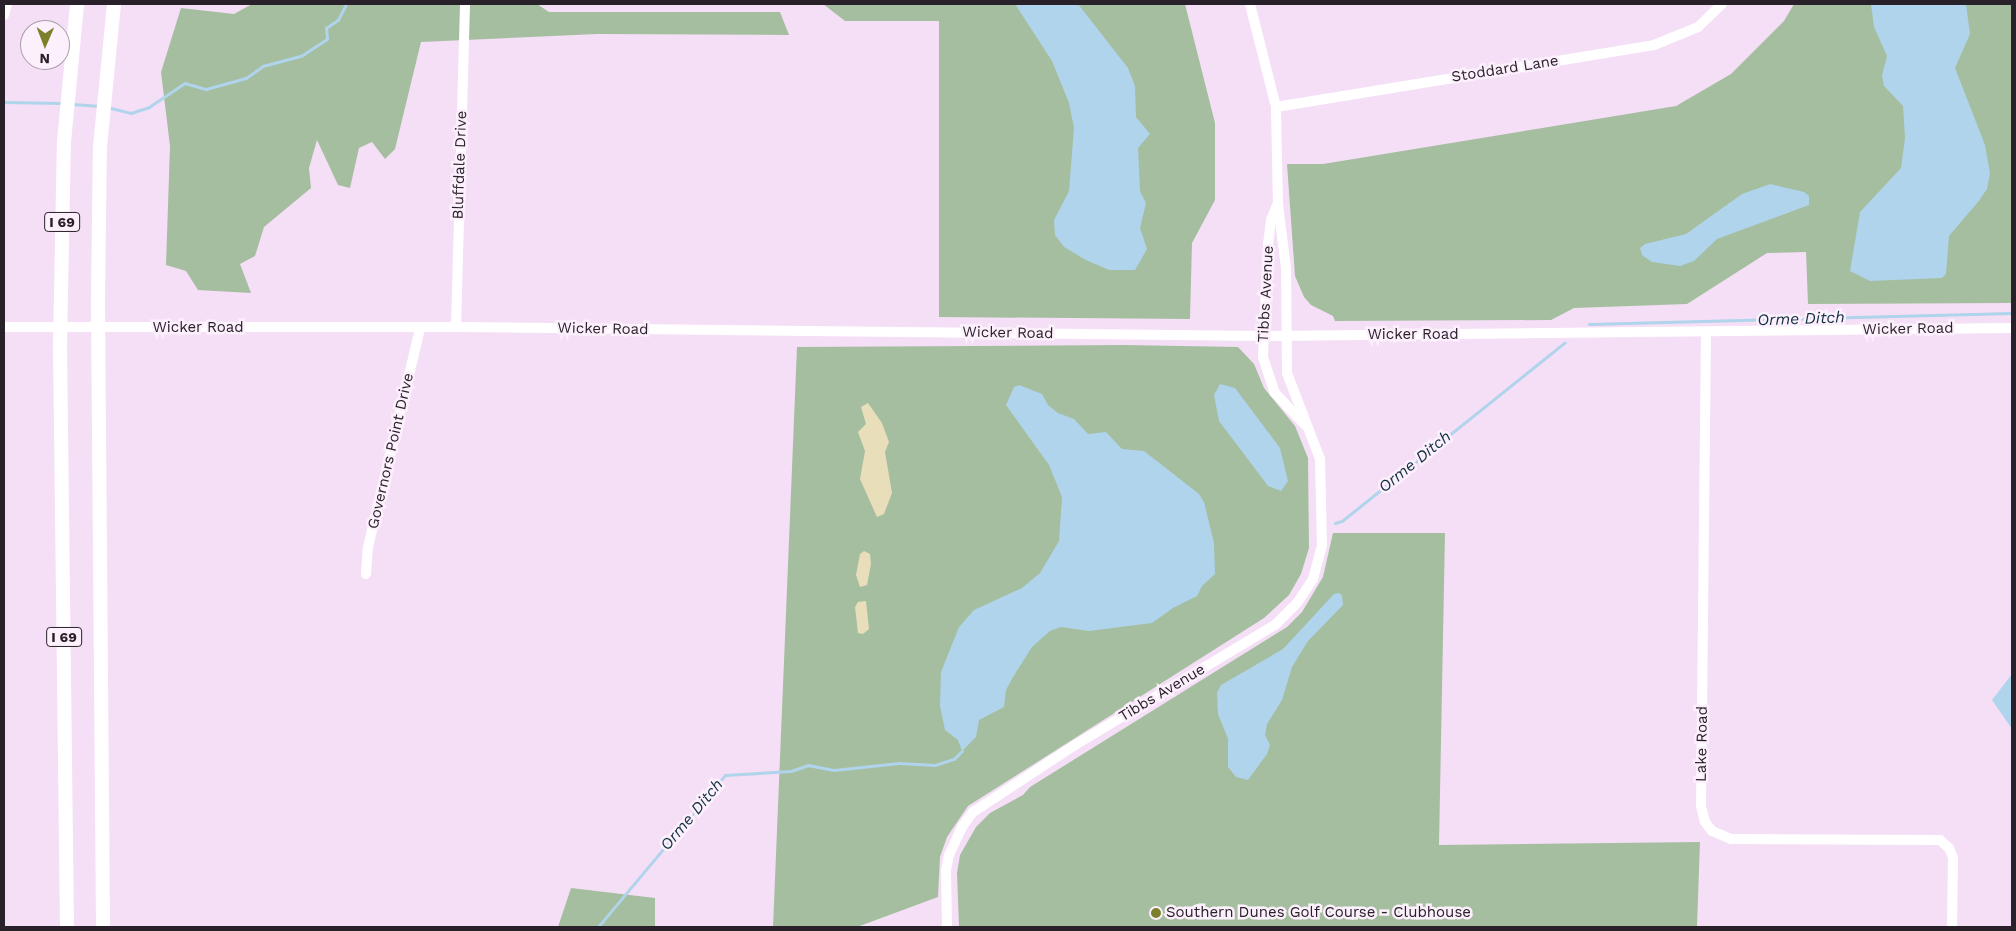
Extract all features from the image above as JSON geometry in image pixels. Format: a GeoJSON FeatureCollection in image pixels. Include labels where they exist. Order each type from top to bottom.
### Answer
{"type":"FeatureCollection","features":[{"type":"Feature","properties":{"kind":"highway","name":"I 69"},"geometry":{"type":"LineString","coordinates":[[67,927],[60,346],[64,142],[68,70],[78,4]]}},
{"type":"Feature","properties":{"kind":"highway","name":"I 69"},"geometry":{"type":"LineString","coordinates":[[103,927],[98,302],[100,148],[106,69],[114,4]]}},
{"type":"Feature","properties":{"kind":"street"},"geometry":{"type":"LineString","coordinates":[[4,15],[7,4]]}},
{"type":"Feature","properties":{"kind":"street","name":"Bluffdale Drive"},"geometry":{"type":"LineString","coordinates":[[456,327],[465,4]]}},
{"type":"Feature","properties":{"kind":"street","name":"Tibbs Avenue"},"geometry":{"type":"LineString","coordinates":[[947,927],[946,870],[948,855],[962,826],[973,812],[1075,745],[1276,624],[1297,603],[1313,578],[1322,546],[1320,459],[1286,373],[1288,336],[1286,268],[1278,204],[1276,107],[1250,4]]}},
{"type":"Feature","properties":{"kind":"street","name":"Stoddard Lane"},"geometry":{"type":"LineString","coordinates":[[1276,107],[1654,45],[1698,27],[1722,4]]}},
{"type":"Feature","properties":{"kind":"street","name":"Tibbs Avenue"},"geometry":{"type":"LineString","coordinates":[[1278,204],[1271,220],[1263,357],[1269,383],[1309,428]]}},
{"type":"Feature","properties":{"kind":"street","name":"Wicker Road"},"geometry":{"type":"LineString","coordinates":[[4,327],[456,327],[1263,336],[2012,328]]}},
{"type":"Feature","properties":{"kind":"street","name":"Governors Point Drive"},"geometry":{"type":"LineString","coordinates":[[366,574],[368,547],[420,328]]}},
{"type":"Feature","properties":{"kind":"street","name":"Lake Road"},"geometry":{"type":"LineString","coordinates":[[1706,332],[1701,806],[1705,822],[1712,831],[1730,839],[1940,840],[1949,848],[1953,858],[1952,927]]}},
{"type":"Feature","properties":{"kind":"green space"},"geometry":{"type":"Polygon","coordinates":[[[252,4],[537,4],[549,12],[780,12],[789,35],[597,34],[421,42],[395,149],[385,159],[372,142],[359,148],[350,188],[338,185],[317,140],[309,168],[311,188],[264,227],[255,256],[240,264],[251,293],[198,290],[186,271],[166,265],[170,146],[161,72],[181,8],[234,14],[252,4]]]}},
{"type":"Feature","properties":{"kind":"green space"},"geometry":{"type":"Polygon","coordinates":[[[823,4],[1185,4],[1215,123],[1215,200],[1192,243],[1190,319],[939,317],[939,21],[845,21],[823,4]]]}},
{"type":"Feature","properties":{"kind":"green space"},"geometry":{"type":"Polygon","coordinates":[[[1794,4],[2012,4],[2012,303],[1808,304],[1806,252],[1767,253],[1687,304],[1574,308],[1551,320],[1335,321],[1333,316],[1311,305],[1304,297],[1295,276],[1287,164],[1323,164],[1676,106],[1731,74],[1784,21],[1794,4]]]}},
{"type":"Feature","properties":{"kind":"green space"},"geometry":{"type":"Polygon","coordinates":[[[1124,345],[1238,347],[1254,364],[1264,388],[1295,426],[1308,458],[1309,548],[1301,574],[1289,595],[1264,618],[968,806],[947,837],[940,857],[938,897],[857,927],[773,927],[797,347],[1124,345]]]}},
{"type":"Feature","properties":{"kind":"green space"},"geometry":{"type":"Polygon","coordinates":[[[1333,533],[1445,533],[1439,845],[1700,842],[1697,927],[959,927],[957,873],[960,855],[976,827],[990,813],[1023,795],[1030,787],[1287,627],[1302,612],[1323,577],[1333,533]]]}},
{"type":"Feature","properties":{"kind":"green space"},"geometry":{"type":"Polygon","coordinates":[[[571,888],[655,898],[655,927],[558,927],[571,888]]]}},
{"type":"Feature","properties":{"kind":"sand"},"geometry":{"type":"Polygon","coordinates":[[[868,403],[882,423],[889,442],[885,452],[892,493],[884,514],[877,517],[860,479],[865,451],[858,432],[866,424],[861,407],[868,403]]]}},
{"type":"Feature","properties":{"kind":"sand"},"geometry":{"type":"Polygon","coordinates":[[[864,551],[870,554],[871,564],[867,585],[860,587],[856,575],[860,554],[864,551]]]}},
{"type":"Feature","properties":{"kind":"sand"},"geometry":{"type":"Polygon","coordinates":[[[866,601],[869,629],[863,634],[858,633],[855,607],[858,602],[866,601]]]}},
{"type":"Feature","properties":{"kind":"water"},"geometry":{"type":"Polygon","coordinates":[[[1015,4],[1078,4],[1128,68],[1135,86],[1136,117],[1150,134],[1138,148],[1140,191],[1146,203],[1140,228],[1147,249],[1135,270],[1109,270],[1086,260],[1064,247],[1055,235],[1054,220],[1069,191],[1074,128],[1069,103],[1052,61],[1015,4]]]}},
{"type":"Feature","properties":{"kind":"water"},"geometry":{"type":"Polygon","coordinates":[[[1871,4],[1966,4],[1970,34],[1955,68],[1985,145],[1990,173],[1987,189],[1949,236],[1946,274],[1942,278],[1870,281],[1850,271],[1860,212],[1901,168],[1905,138],[1903,106],[1884,86],[1882,75],[1887,56],[1874,27],[1871,4]]]}},
{"type":"Feature","properties":{"kind":"water"},"geometry":{"type":"Polygon","coordinates":[[[1770,184],[1804,192],[1809,196],[1809,205],[1717,239],[1694,261],[1680,266],[1652,262],[1642,255],[1640,248],[1645,244],[1686,234],[1742,194],[1770,184]]]}},
{"type":"Feature","properties":{"kind":"water"},"geometry":{"type":"Polygon","coordinates":[[[1220,384],[1235,388],[1280,448],[1288,481],[1281,491],[1268,486],[1219,421],[1214,395],[1220,384]]]}},
{"type":"Feature","properties":{"kind":"water"},"geometry":{"type":"Polygon","coordinates":[[[1019,385],[1042,394],[1048,405],[1058,413],[1074,419],[1088,434],[1106,432],[1122,449],[1144,451],[1199,494],[1204,502],[1214,543],[1215,574],[1202,586],[1197,596],[1173,608],[1152,623],[1089,631],[1061,627],[1050,631],[1032,647],[1013,677],[1006,690],[1004,707],[979,720],[976,737],[962,751],[958,740],[945,730],[940,706],[941,672],[959,627],[974,610],[1022,588],[1040,573],[1059,541],[1062,497],[1049,465],[1006,405],[1014,387],[1019,385]]]}},
{"type":"Feature","properties":{"kind":"water"},"geometry":{"type":"Polygon","coordinates":[[[1339,593],[1342,595],[1343,605],[1308,641],[1292,667],[1282,700],[1267,724],[1265,735],[1270,745],[1267,754],[1248,780],[1236,777],[1228,767],[1228,739],[1218,714],[1217,693],[1221,685],[1283,649],[1334,594],[1339,593]]]}},
{"type":"Feature","properties":{"kind":"water"},"geometry":{"type":"Polygon","coordinates":[[[2012,674],[2012,729],[1992,700],[2012,674]]]}},
{"type":"Feature","properties":{"kind":"waterway"},"geometry":{"type":"LineString","coordinates":[[107,107],[131,113],[149,107],[185,83],[206,89],[246,78],[263,66],[301,56],[327,39],[326,28],[338,20],[346,4]]}},
{"type":"Feature","properties":{"kind":"waterway"},"geometry":{"type":"LineString","coordinates":[[4,102],[62,103]]}},
{"type":"Feature","properties":{"kind":"waterway"},"geometry":{"type":"LineString","coordinates":[[73,104],[100,106]]}},
{"type":"Feature","properties":{"kind":"waterway","name":"Orme Ditch"},"geometry":{"type":"LineString","coordinates":[[1589,324],[2012,313]]}},
{"type":"Feature","properties":{"kind":"waterway","name":"Orme Ditch"},"geometry":{"type":"LineString","coordinates":[[1335,523],[1342,521],[1564,343]]}},
{"type":"Feature","properties":{"kind":"waterway","name":"Orme Ditch"},"geometry":{"type":"LineString","coordinates":[[598,927],[725,775],[791,771],[808,765],[834,770],[899,763],[935,765],[954,759],[962,751]]}},
{"type":"Feature","properties":{"kind":"place","name":"Southern Dunes Golf Course - Clubhouse"},"geometry":{"type":"Point","coordinates":[1156,913]}}]}
